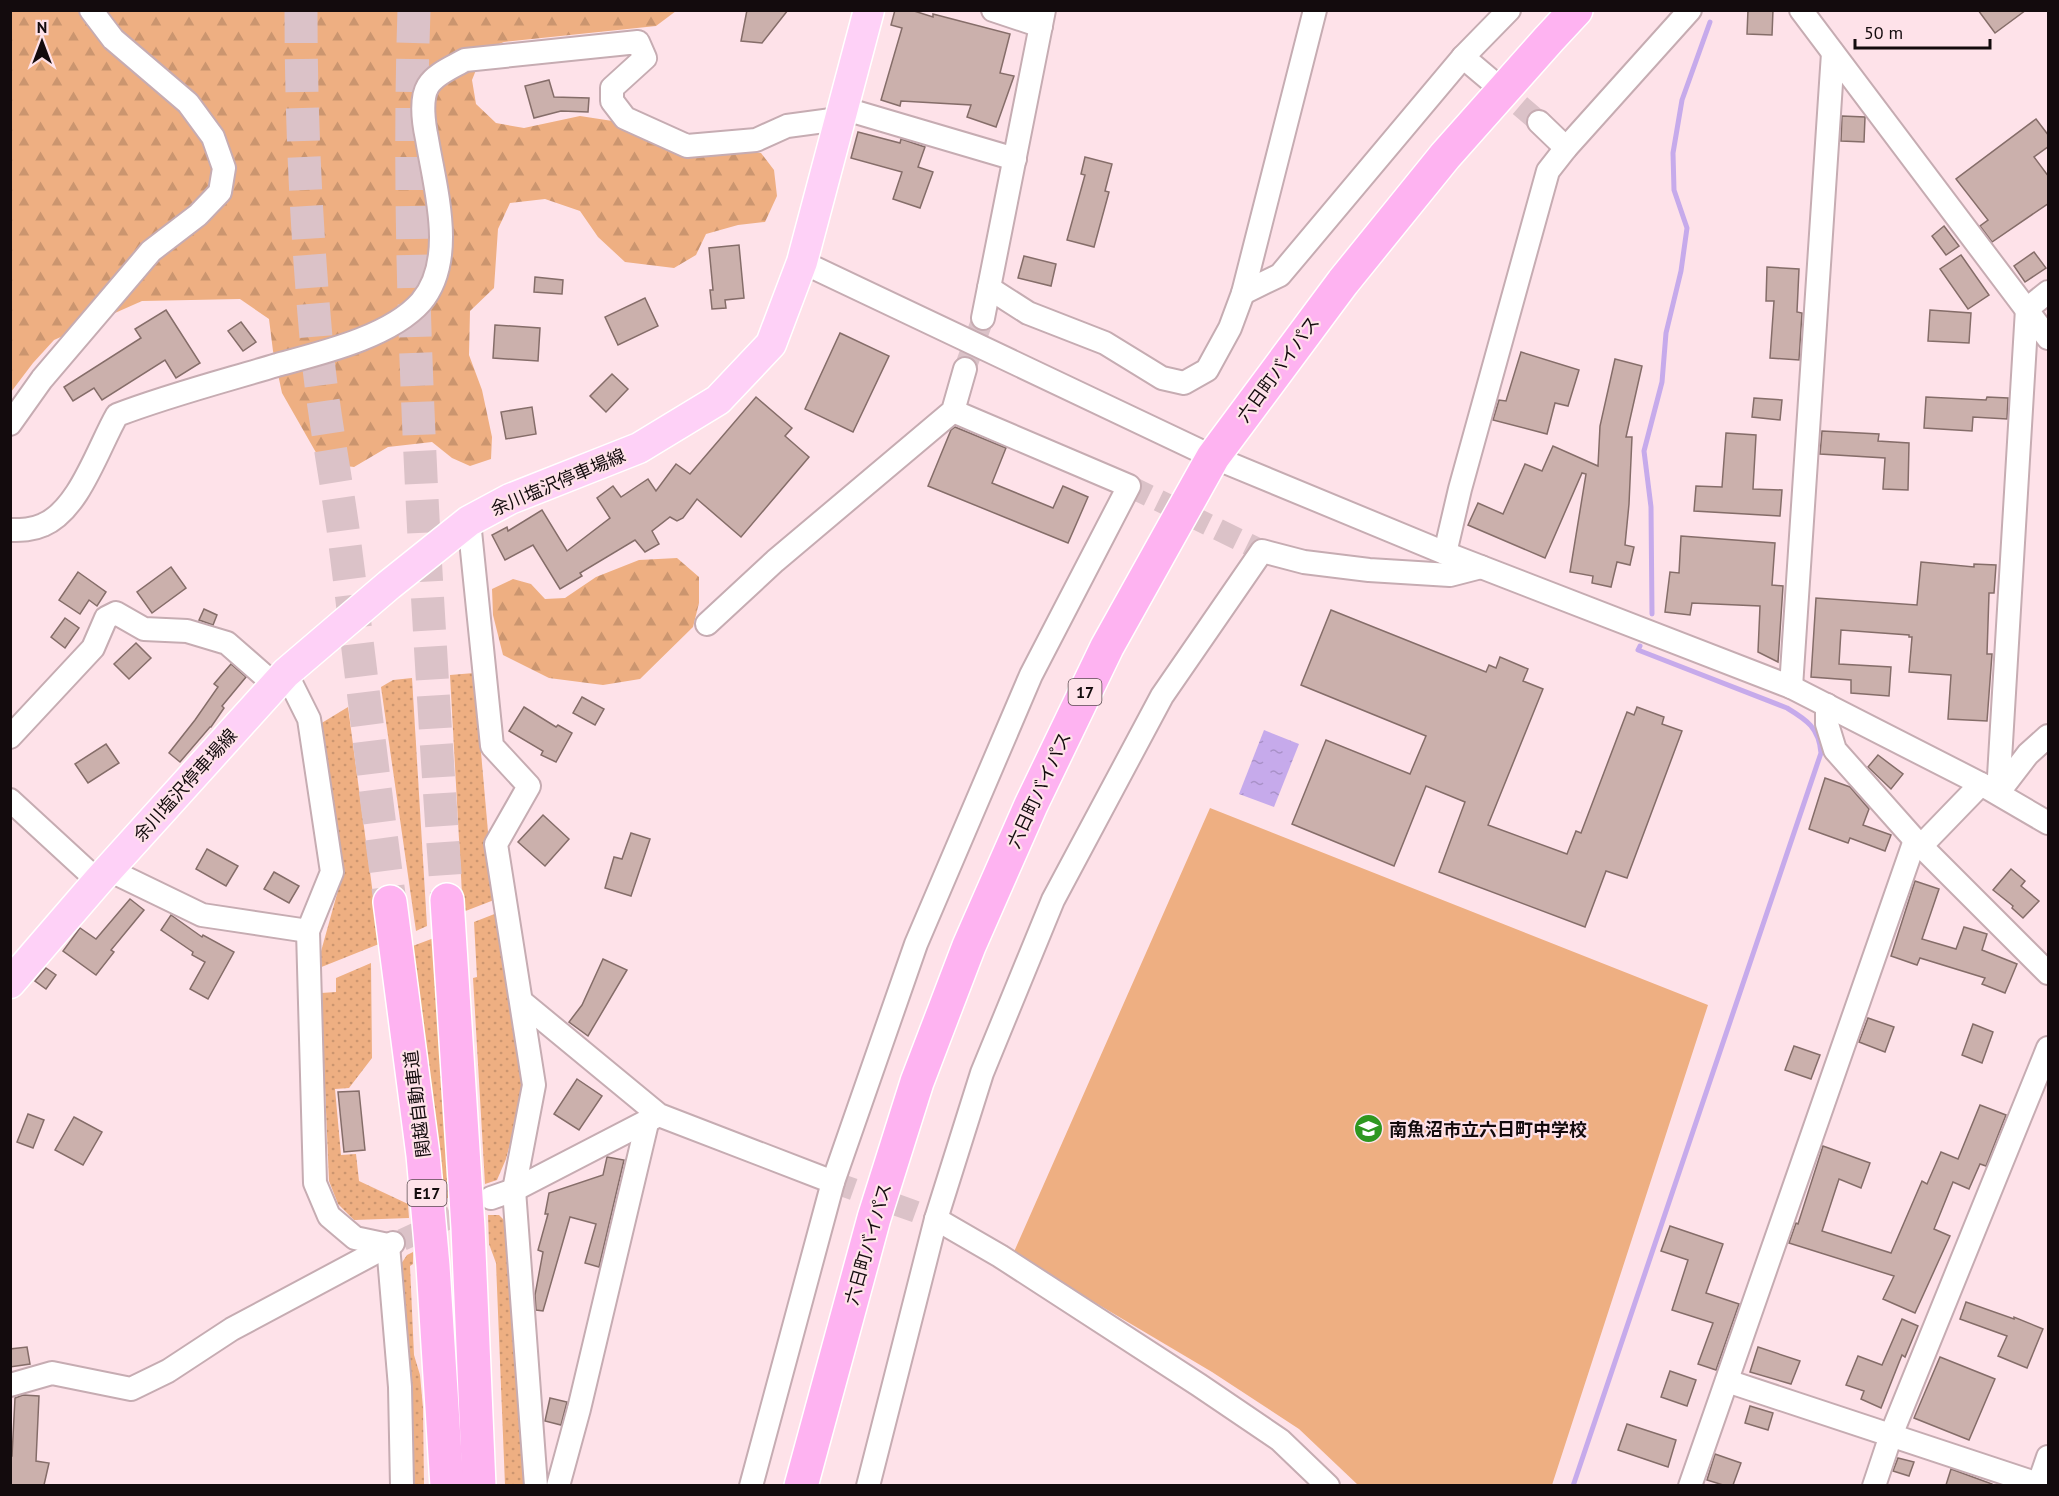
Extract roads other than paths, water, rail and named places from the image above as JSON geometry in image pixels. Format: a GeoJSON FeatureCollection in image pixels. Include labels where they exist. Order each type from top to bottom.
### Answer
{"type":"FeatureCollection","features":[{"type":"Feature","properties":{"kind":"highway","name":"六日町バイパス"},"geometry":{"type":"LineString","coordinates":[[801,1485],[878,1206],[917,1082],[969,946],[1031,805],[1107,647],[1213,457],[1343,282],[1445,156],[1576,10]]}},
{"type":"Feature","properties":{"kind":"highway","name":"E17"},"geometry":{"type":"LineString","coordinates":[[447,900],[468,1228],[479,1485]]}},
{"type":"Feature","properties":{"kind":"highway","name":"関越自動車道"},"geometry":{"type":"LineString","coordinates":[[390,902],[423,1155],[438,1335],[447,1485]]}},
{"type":"Feature","properties":{"kind":"main road","name":"余川塩沢停車場線"},"geometry":{"type":"LineString","coordinates":[[10,983],[280,679],[389,585],[469,521],[510,499],[639,448],[718,400],[771,344],[802,262],[869,10]]}},
{"type":"Feature","properties":{"kind":"street"},"geometry":{"type":"LineString","coordinates":[[10,424],[42,379],[151,251],[198,214],[220,192],[224,168],[213,137],[188,103],[113,39],[91,10]]}},
{"type":"Feature","properties":{"kind":"street"},"geometry":{"type":"LineString","coordinates":[[983,318],[1043,18],[993,10]]}},
{"type":"Feature","properties":{"kind":"street"},"geometry":{"type":"LineString","coordinates":[[989,288],[1028,313],[1105,343],[1162,378],[1184,383],[1207,370],[1230,328],[1243,293],[1315,10]]}},
{"type":"Feature","properties":{"kind":"street"},"geometry":{"type":"LineString","coordinates":[[1243,293],[1280,275],[1463,57],[1509,10]]}},
{"type":"Feature","properties":{"kind":"street"},"geometry":{"type":"LineString","coordinates":[[1445,553],[1463,478],[1548,171],[1690,10]]}},
{"type":"Feature","properties":{"kind":"street"},"geometry":{"type":"LineString","coordinates":[[1801,10],[2049,338]]}},
{"type":"Feature","properties":{"kind":"street"},"geometry":{"type":"LineString","coordinates":[[10,530],[26,530],[44,525],[64,509],[81,486],[117,415],[344,346],[397,322],[421,301],[438,271],[441,245],[439,208],[423,116],[426,96],[428,86],[442,73],[465,60],[638,42],[645,58],[612,88],[612,101],[625,118],[687,146],[756,140],[787,126],[841,113],[1015,159]]}},
{"type":"Feature","properties":{"kind":"street"},"geometry":{"type":"LineString","coordinates":[[1791,687],[1833,53]]}},
{"type":"Feature","properties":{"kind":"street"},"geometry":{"type":"LineString","coordinates":[[1463,57],[1495,84]]}},
{"type":"Feature","properties":{"kind":"street"},"geometry":{"type":"LineString","coordinates":[[1539,122],[1566,148]]}},
{"type":"Feature","properties":{"kind":"street"},"geometry":{"type":"LineString","coordinates":[[802,262],[1213,457],[1445,553],[1791,687],[1990,789],[2049,823]]}},
{"type":"Feature","properties":{"kind":"street"},"geometry":{"type":"LineString","coordinates":[[1990,789],[2027,309],[2049,292]]}},
{"type":"Feature","properties":{"kind":"street"},"geometry":{"type":"LineString","coordinates":[[707,624],[775,561],[953,411],[965,369]]}},
{"type":"Feature","properties":{"kind":"street"},"geometry":{"type":"LineString","coordinates":[[751,1485],[833,1182],[925,923],[1031,675],[1129,486],[953,411]]}},
{"type":"Feature","properties":{"kind":"street"},"geometry":{"type":"LineString","coordinates":[[469,521],[492,746],[529,786],[496,844],[534,1084],[514,1190],[536,1485]]}},
{"type":"Feature","properties":{"kind":"street"},"geometry":{"type":"LineString","coordinates":[[868,1485],[936,1219],[982,1073],[1053,900],[1162,696],[1262,552],[1304,562],[1370,570],[1450,575],[1481,567]]}},
{"type":"Feature","properties":{"kind":"street"},"geometry":{"type":"LineString","coordinates":[[10,737],[93,648],[106,618],[116,614],[144,629],[187,631],[226,643],[280,679],[309,719],[332,872],[308,931],[315,1183],[330,1216],[355,1238],[395,1242]]}},
{"type":"Feature","properties":{"kind":"street"},"geometry":{"type":"LineString","coordinates":[[1827,705],[1827,724],[1835,750],[1918,843],[2049,973]]}},
{"type":"Feature","properties":{"kind":"street"},"geometry":{"type":"LineString","coordinates":[[1690,1485],[1918,843],[1990,789],[2049,736]]}},
{"type":"Feature","properties":{"kind":"street"},"geometry":{"type":"LineString","coordinates":[[10,800],[103,876],[202,915],[308,931]]}},
{"type":"Feature","properties":{"kind":"street"},"geometry":{"type":"LineString","coordinates":[[522,1002],[653,1119],[833,1182]]}},
{"type":"Feature","properties":{"kind":"street"},"geometry":{"type":"LineString","coordinates":[[1874,1485],[1891,1435],[2049,1048]]}},
{"type":"Feature","properties":{"kind":"street"},"geometry":{"type":"LineString","coordinates":[[491,1198],[514,1190],[653,1119]]}},
{"type":"Feature","properties":{"kind":"street"},"geometry":{"type":"LineString","coordinates":[[558,1485],[653,1119]]}},
{"type":"Feature","properties":{"kind":"street"},"geometry":{"type":"LineString","coordinates":[[936,1219],[1010,1263],[1271,1433],[1328,1485]]}},
{"type":"Feature","properties":{"kind":"street"},"geometry":{"type":"LineString","coordinates":[[10,1385],[51,1373],[131,1389],[168,1371],[232,1329],[395,1242]]}},
{"type":"Feature","properties":{"kind":"street"},"geometry":{"type":"LineString","coordinates":[[395,1242],[402,1485]]}},
{"type":"Feature","properties":{"kind":"street"},"geometry":{"type":"LineString","coordinates":[[1727,1381],[2040,1485],[2049,1457]]}},
{"type":"Feature","properties":{"kind":"water"},"geometry":{"type":"Polygon","coordinates":[[[1264,730],[1299,744],[1274,807],[1239,794],[1264,730]]]}},
{"type":"Feature","properties":{"kind":"waterway"},"geometry":{"type":"LineString","coordinates":[[1652,614],[1651,507],[1644,451],[1662,382],[1666,333],[1681,271],[1687,228],[1674,190],[1673,153],[1682,100],[1710,22]]}},
{"type":"Feature","properties":{"kind":"waterway"},"geometry":{"type":"LineString","coordinates":[[1573,1486],[1821,753],[1815,731],[1787,708],[1638,650],[1640,646]]}},
{"type":"Feature","properties":{"kind":"tunnel"},"geometry":{"type":"LineString","coordinates":[[301,10],[305,185],[318,359],[343,529],[390,902]]}},
{"type":"Feature","properties":{"kind":"tunnel"},"geometry":{"type":"LineString","coordinates":[[414,10],[412,208],[415,340],[424,537],[447,900]]}},
{"type":"Feature","properties":{"kind":"tunnel"},"geometry":{"type":"LineString","coordinates":[[1495,84],[1539,122]]}},
{"type":"Feature","properties":{"kind":"tunnel"},"geometry":{"type":"LineString","coordinates":[[965,369],[983,318]]}},
{"type":"Feature","properties":{"kind":"tunnel"},"geometry":{"type":"LineString","coordinates":[[1129,486],[1262,551]]}},
{"type":"Feature","properties":{"kind":"tunnel"},"geometry":{"type":"LineString","coordinates":[[833,1182],[936,1219]]}},
{"type":"Feature","properties":{"kind":"tunnel"},"geometry":{"type":"LineString","coordinates":[[402,1240],[479,1204]]}},
{"type":"Feature","properties":{"kind":"place","name":"南魚沼市立六日町中学校"},"geometry":{"type":"Point","coordinates":[1368,1129]}}]}
